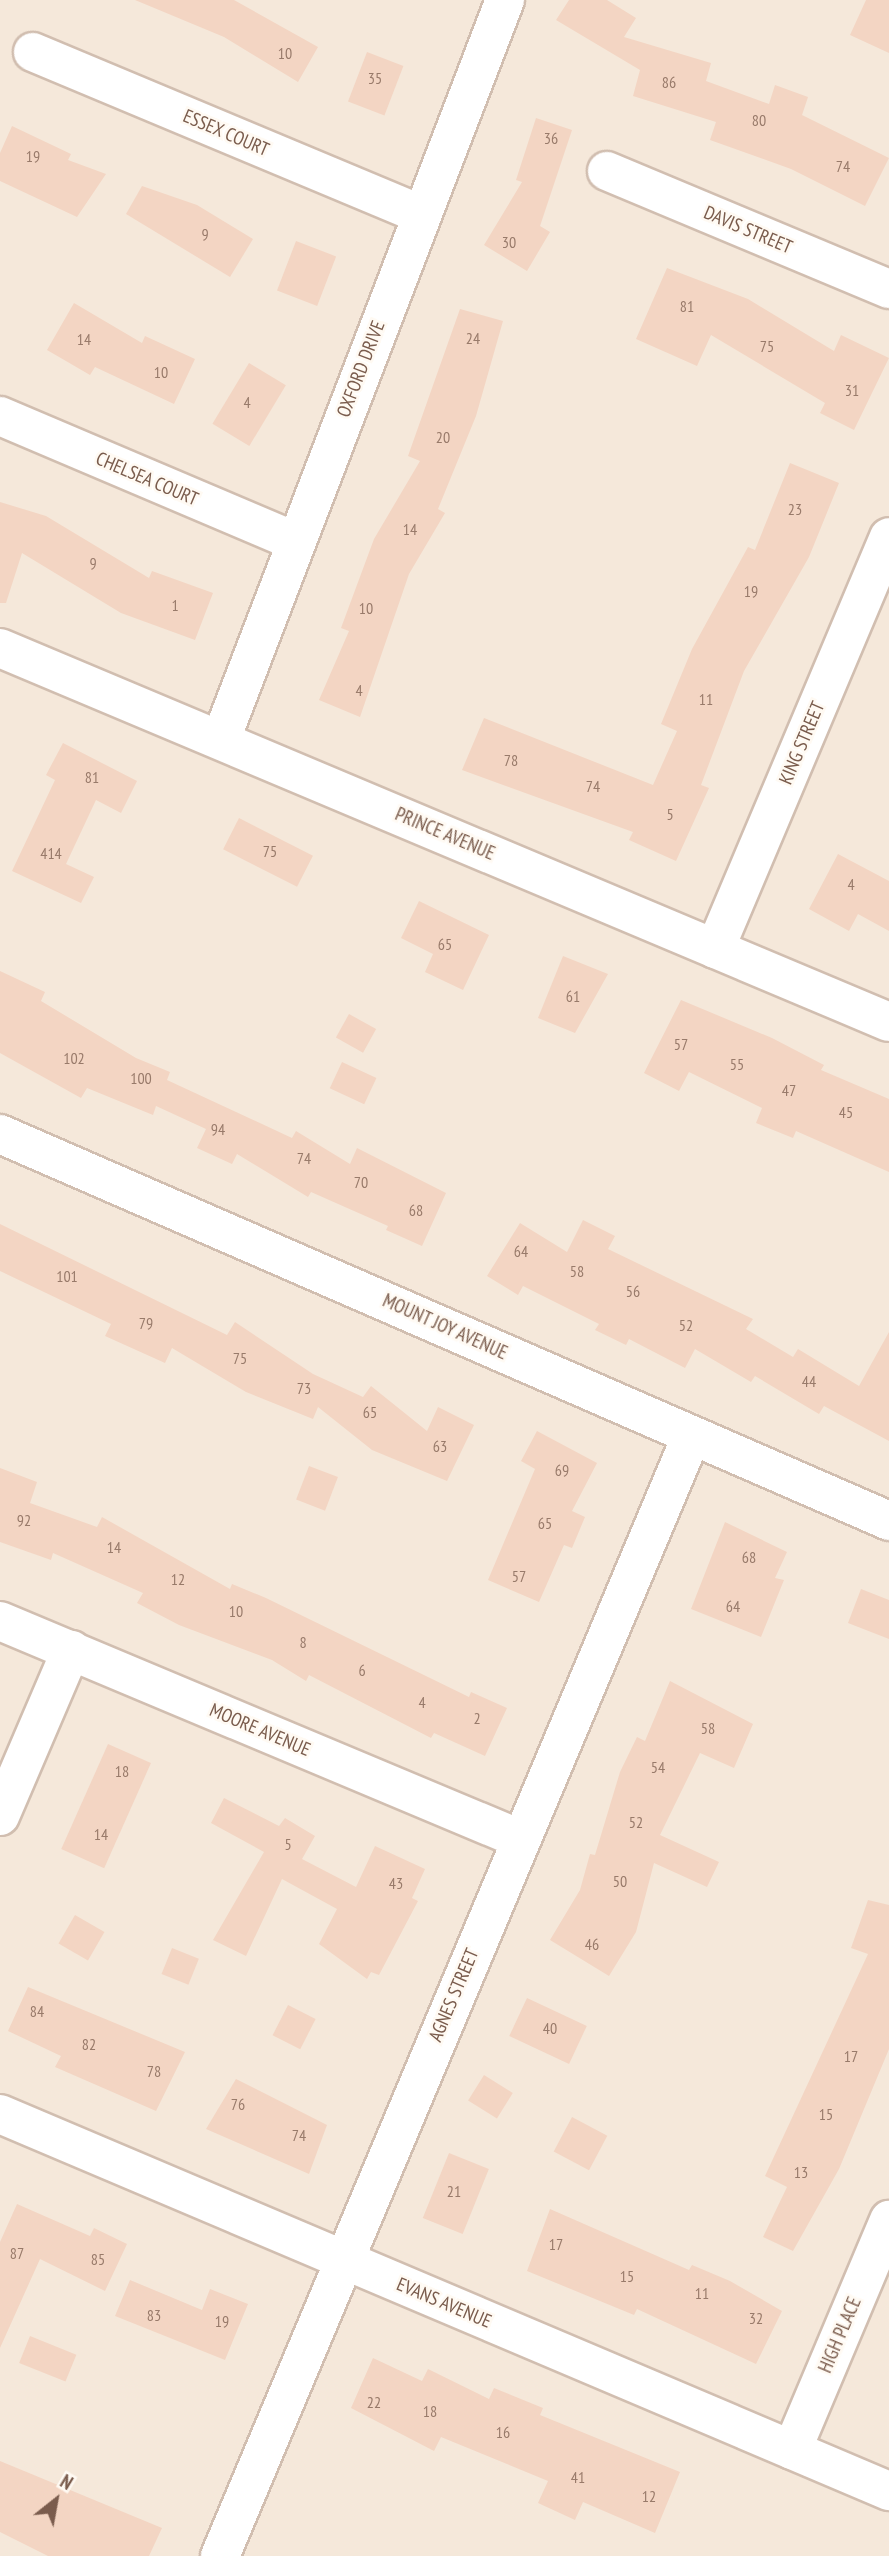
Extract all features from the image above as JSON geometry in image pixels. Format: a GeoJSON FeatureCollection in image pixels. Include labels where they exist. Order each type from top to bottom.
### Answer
{"type":"FeatureCollection","features":[{"type":"Feature","properties":{"kind":"street","name":"OXFORD DRIVE"},"geometry":{"type":"LineString","coordinates":[[221,740],[420,214],[505,0]]}},
{"type":"Feature","properties":{"kind":"street","name":"ESSEX COURT"},"geometry":{"type":"LineString","coordinates":[[33,52],[420,214]]}},
{"type":"Feature","properties":{"kind":"street","name":"DAVIS STREET"},"geometry":{"type":"LineString","coordinates":[[607,171],[889,289]]}},
{"type":"Feature","properties":{"kind":"street","name":"CHELSEA COURT"},"geometry":{"type":"LineString","coordinates":[[0,416],[295,541]]}},
{"type":"Feature","properties":{"kind":"street","name":"KING STREET"},"geometry":{"type":"LineString","coordinates":[[715,949],[889,537]]}},
{"type":"Feature","properties":{"kind":"street","name":"PRINCE AVENUE"},"geometry":{"type":"LineString","coordinates":[[1,651],[221,740],[889,1022]]}},
{"type":"Feature","properties":{"kind":"street","name":"MOUNT JOY AVENUE"},"geometry":{"type":"LineString","coordinates":[[0,1134],[889,1521]]}},
{"type":"Feature","properties":{"kind":"street","name":"AGNES STREET"},"geometry":{"type":"LineString","coordinates":[[220,2556],[342,2260],[692,1435]]}},
{"type":"Feature","properties":{"kind":"street","name":"MOORE AVENUE"},"geometry":{"type":"LineString","coordinates":[[0,1621],[520,1839]]}},
{"type":"Feature","properties":{"kind":"street"},"geometry":{"type":"LineString","coordinates":[[0,1816],[71,1650]]}},
{"type":"Feature","properties":{"kind":"street","name":"EVANS AVENUE"},"geometry":{"type":"LineString","coordinates":[[0,2114],[889,2491]]}},
{"type":"Feature","properties":{"kind":"street","name":"HIGH PLACE"},"geometry":{"type":"LineString","coordinates":[[792,2450],[889,2220]]}},
{"type":"Feature","properties":{"kind":"shaded area"},"geometry":{"type":"Polygon","coordinates":[[[0,0],[889,0],[889,2556],[0,2556],[0,0]]]}},
{"type":"Feature","properties":{"kind":"building"},"geometry":{"type":"Polygon","coordinates":[[[135,0],[234,0],[318,47],[298,82],[224,37],[135,0]]]}},
{"type":"Feature","properties":{"kind":"building"},"geometry":{"type":"Polygon","coordinates":[[[569,0],[607,0],[636,18],[624,37],[711,63],[706,81],[769,104],[775,85],[808,97],[802,115],[889,158],[865,206],[791,169],[710,140],[716,122],[633,96],[640,70],[556,20],[569,0]]]}},
{"type":"Feature","properties":{"kind":"building"},"geometry":{"type":"Polygon","coordinates":[[[866,0],[889,0],[889,53],[850,35],[866,0]]]}},
{"type":"Feature","properties":{"kind":"building"},"geometry":{"type":"Polygon","coordinates":[[[367,52],[403,66],[384,115],[348,101],[367,52]]]}},
{"type":"Feature","properties":{"kind":"building"},"geometry":{"type":"Polygon","coordinates":[[[536,118],[572,130],[540,226],[550,232],[527,271],[484,245],[522,182],[516,180],[536,118]]]}},
{"type":"Feature","properties":{"kind":"building"},"geometry":{"type":"Polygon","coordinates":[[[12,126],[71,154],[68,160],[106,174],[77,217],[0,181],[0,153],[12,126]]]}},
{"type":"Feature","properties":{"kind":"building"},"geometry":{"type":"Polygon","coordinates":[[[142,186],[197,205],[253,239],[230,277],[126,214],[142,186]]]}},
{"type":"Feature","properties":{"kind":"building"},"geometry":{"type":"Polygon","coordinates":[[[296,241],[336,256],[317,306],[277,290],[296,241]]]}},
{"type":"Feature","properties":{"kind":"building"},"geometry":{"type":"Polygon","coordinates":[[[667,268],[748,299],[834,351],[841,335],[889,358],[854,430],[820,413],[825,403],[711,335],[697,366],[636,339],[667,268]]]}},
{"type":"Feature","properties":{"kind":"building"},"geometry":{"type":"Polygon","coordinates":[[[74,303],[142,343],[145,336],[195,359],[174,404],[95,367],[90,375],[47,350],[74,303]]]}},
{"type":"Feature","properties":{"kind":"building"},"geometry":{"type":"Polygon","coordinates":[[[460,309],[503,321],[476,416],[438,509],[445,513],[409,574],[360,717],[319,700],[349,631],[341,628],[374,539],[420,461],[408,456],[460,309]]]}},
{"type":"Feature","properties":{"kind":"building"},"geometry":{"type":"Polygon","coordinates":[[[249,363],[286,385],[249,446],[212,424],[249,363]]]}},
{"type":"Feature","properties":{"kind":"building"},"geometry":{"type":"Polygon","coordinates":[[[790,463],[839,483],[809,557],[744,671],[701,785],[709,788],[676,861],[629,840],[633,832],[462,770],[484,718],[653,785],[677,731],[661,724],[692,649],[748,547],[755,550],[790,463]]]}},
{"type":"Feature","properties":{"kind":"building"},"geometry":{"type":"Polygon","coordinates":[[[0,502],[46,516],[149,578],[152,571],[213,593],[195,640],[121,613],[22,553],[6,603],[0,603],[0,502]]]}},
{"type":"Feature","properties":{"kind":"building"},"geometry":{"type":"Polygon","coordinates":[[[63,743],[137,781],[121,813],[96,800],[66,864],[94,877],[81,903],[12,871],[55,780],[46,775],[63,743]]]}},
{"type":"Feature","properties":{"kind":"building"},"geometry":{"type":"Polygon","coordinates":[[[239,818],[313,856],[297,887],[223,849],[239,818]]]}},
{"type":"Feature","properties":{"kind":"building"},"geometry":{"type":"Polygon","coordinates":[[[838,854],[889,881],[889,931],[858,914],[849,931],[809,909],[838,854]]]}},
{"type":"Feature","properties":{"kind":"building"},"geometry":{"type":"Polygon","coordinates":[[[419,901],[489,935],[463,990],[425,972],[433,954],[401,938],[419,901]]]}},
{"type":"Feature","properties":{"kind":"building"},"geometry":{"type":"Polygon","coordinates":[[[563,956],[608,974],[575,1033],[538,1018],[563,956]]]}},
{"type":"Feature","properties":{"kind":"building"},"geometry":{"type":"Polygon","coordinates":[[[0,971],[45,992],[41,1001],[136,1058],[170,1072],[167,1080],[292,1138],[296,1131],[350,1164],[357,1148],[446,1193],[422,1246],[386,1230],[388,1226],[311,1192],[308,1197],[237,1154],[232,1164],[197,1148],[206,1129],[156,1106],[153,1115],[87,1088],[81,1098],[0,1053],[0,971]]]}},
{"type":"Feature","properties":{"kind":"building"},"geometry":{"type":"Polygon","coordinates":[[[681,1000],[772,1038],[824,1065],[821,1070],[889,1099],[889,1172],[796,1131],[793,1138],[756,1123],[762,1108],[689,1072],[679,1091],[644,1073],[681,1000]]]}},
{"type":"Feature","properties":{"kind":"building"},"geometry":{"type":"Polygon","coordinates":[[[349,1014],[376,1029],[363,1053],[336,1038],[349,1014]]]}},
{"type":"Feature","properties":{"kind":"building"},"geometry":{"type":"Polygon","coordinates":[[[342,1062],[376,1078],[364,1104],[330,1088],[342,1062]]]}},
{"type":"Feature","properties":{"kind":"building"},"geometry":{"type":"Polygon","coordinates":[[[583,1220],[615,1236],[608,1249],[753,1319],[746,1329],[793,1357],[798,1349],[859,1386],[889,1332],[889,1441],[824,1406],[819,1414],[755,1376],[751,1382],[695,1349],[685,1368],[629,1339],[626,1345],[595,1330],[599,1324],[523,1286],[518,1295],[487,1276],[520,1223],[567,1252],[583,1220]]]}},
{"type":"Feature","properties":{"kind":"building"},"geometry":{"type":"Polygon","coordinates":[[[0,1224],[227,1335],[235,1322],[313,1374],[363,1397],[371,1386],[427,1431],[438,1407],[474,1425],[447,1481],[372,1450],[318,1407],[313,1419],[246,1392],[172,1348],[165,1363],[105,1336],[111,1324],[0,1271],[0,1224]]]}},
{"type":"Feature","properties":{"kind":"building"},"geometry":{"type":"Polygon","coordinates":[[[537,1431],[597,1463],[572,1511],[585,1517],[572,1548],[564,1545],[539,1602],[488,1580],[535,1469],[521,1461],[537,1431]]]}},
{"type":"Feature","properties":{"kind":"building"},"geometry":{"type":"Polygon","coordinates":[[[309,1466],[338,1477],[325,1511],[296,1500],[309,1466]]]}},
{"type":"Feature","properties":{"kind":"building"},"geometry":{"type":"Polygon","coordinates":[[[0,1468],[37,1482],[30,1503],[97,1527],[102,1517],[230,1589],[232,1584],[266,1598],[469,1697],[471,1692],[507,1708],[485,1756],[434,1733],[431,1738],[309,1675],[306,1681],[272,1660],[179,1625],[137,1603],[143,1593],[53,1553],[51,1560],[0,1542],[0,1468]]]}},
{"type":"Feature","properties":{"kind":"building"},"geometry":{"type":"Polygon","coordinates":[[[725,1522],[787,1552],[775,1578],[784,1580],[761,1637],[691,1609],[725,1522]]]}},
{"type":"Feature","properties":{"kind":"building"},"geometry":{"type":"Polygon","coordinates":[[[861,1589],[889,1600],[889,1639],[848,1623],[861,1589]]]}},
{"type":"Feature","properties":{"kind":"building"},"geometry":{"type":"Polygon","coordinates":[[[670,1681],[753,1724],[734,1768],[700,1753],[660,1835],[719,1862],[707,1887],[654,1863],[636,1932],[609,1976],[550,1940],[580,1890],[590,1854],[595,1855],[620,1772],[637,1737],[645,1741],[670,1681]]]}},
{"type":"Feature","properties":{"kind":"building"},"geometry":{"type":"Polygon","coordinates":[[[108,1744],[151,1763],[104,1868],[61,1849],[108,1744]]]}},
{"type":"Feature","properties":{"kind":"building"},"geometry":{"type":"Polygon","coordinates":[[[224,1798],[279,1826],[285,1818],[315,1836],[302,1859],[356,1887],[375,1846],[425,1869],[412,1898],[418,1901],[379,1975],[371,1972],[367,1979],[319,1944],[337,1909],[282,1879],[246,1956],[213,1940],[264,1852],[211,1823],[224,1798]]]}},
{"type":"Feature","properties":{"kind":"building"},"geometry":{"type":"Polygon","coordinates":[[[868,1900],[889,1905],[889,2049],[839,2169],[793,2251],[763,2237],[787,2187],[765,2176],[868,1954],[851,1948],[868,1900]]]}},
{"type":"Feature","properties":{"kind":"building"},"geometry":{"type":"Polygon","coordinates":[[[75,1915],[104,1932],[88,1961],[58,1944],[75,1915]]]}},
{"type":"Feature","properties":{"kind":"building"},"geometry":{"type":"Polygon","coordinates":[[[172,1948],[199,1959],[188,1985],[162,1974],[172,1948]]]}},
{"type":"Feature","properties":{"kind":"building"},"geometry":{"type":"Polygon","coordinates":[[[28,1987],[185,2052],[156,2111],[55,2067],[61,2056],[8,2031],[28,1987]]]}},
{"type":"Feature","properties":{"kind":"building"},"geometry":{"type":"Polygon","coordinates":[[[527,1998],[587,2026],[569,2064],[509,2036],[527,1998]]]}},
{"type":"Feature","properties":{"kind":"building"},"geometry":{"type":"Polygon","coordinates":[[[288,2005],[316,2019],[300,2049],[273,2035],[288,2005]]]}},
{"type":"Feature","properties":{"kind":"building"},"geometry":{"type":"Polygon","coordinates":[[[484,2075],[513,2093],[497,2118],[468,2100],[484,2075]]]}},
{"type":"Feature","properties":{"kind":"building"},"geometry":{"type":"Polygon","coordinates":[[[236,2079],[327,2125],[309,2174],[206,2129],[236,2079]]]}},
{"type":"Feature","properties":{"kind":"building"},"geometry":{"type":"Polygon","coordinates":[[[572,2117],[607,2136],[589,2170],[554,2151],[572,2117]]]}},
{"type":"Feature","properties":{"kind":"building"},"geometry":{"type":"Polygon","coordinates":[[[449,2153],[489,2169],[463,2234],[423,2218],[449,2153]]]}},
{"type":"Feature","properties":{"kind":"building"},"geometry":{"type":"Polygon","coordinates":[[[17,2204],[90,2236],[94,2228],[127,2244],[105,2291],[40,2259],[0,2348],[0,2242],[17,2204]]]}},
{"type":"Feature","properties":{"kind":"building"},"geometry":{"type":"Polygon","coordinates":[[[550,2209],[689,2270],[692,2265],[730,2281],[782,2311],[756,2364],[637,2309],[634,2315],[527,2271],[550,2209]]]}},
{"type":"Feature","properties":{"kind":"building"},"geometry":{"type":"Polygon","coordinates":[[[130,2280],[202,2310],[210,2289],[248,2304],[225,2360],[115,2316],[130,2280]]]}},
{"type":"Feature","properties":{"kind":"building"},"geometry":{"type":"Polygon","coordinates":[[[30,2336],[76,2355],[65,2382],[19,2363],[30,2336]]]}},
{"type":"Feature","properties":{"kind":"building"},"geometry":{"type":"Polygon","coordinates":[[[373,2358],[422,2381],[428,2369],[489,2399],[494,2388],[543,2408],[540,2415],[680,2472],[655,2533],[583,2502],[575,2520],[538,2503],[548,2481],[441,2437],[434,2451],[351,2408],[373,2358]]]}},
{"type":"Feature","properties":{"kind":"building"},"geometry":{"type":"Polygon","coordinates":[[[0,2461],[162,2528],[149,2556],[48,2556],[0,2532],[0,2461]]]}}]}
